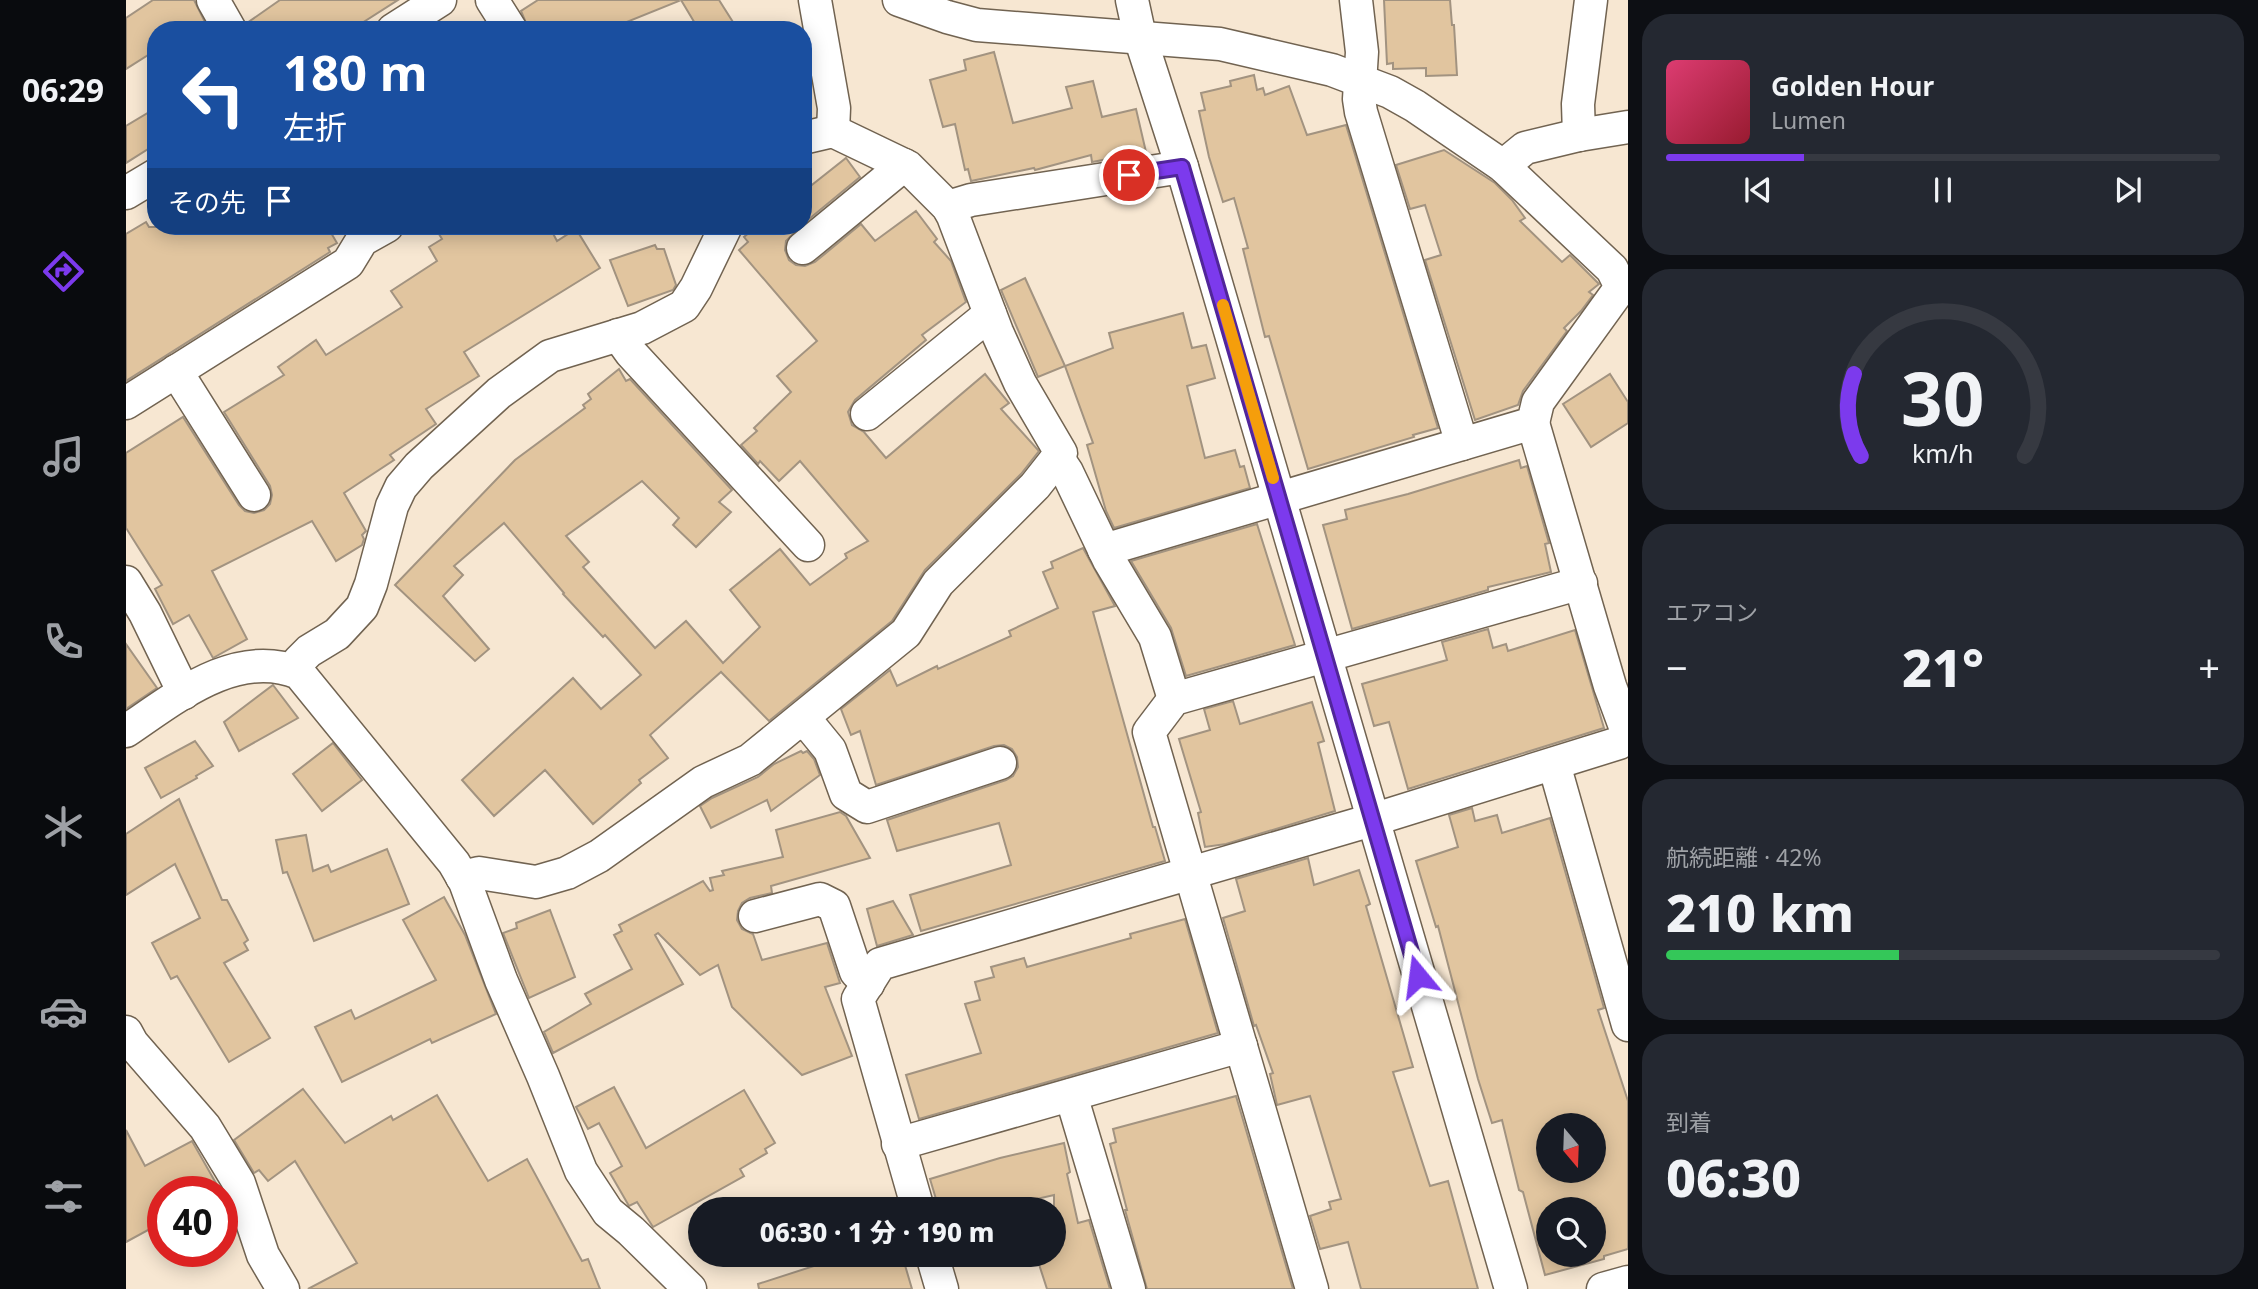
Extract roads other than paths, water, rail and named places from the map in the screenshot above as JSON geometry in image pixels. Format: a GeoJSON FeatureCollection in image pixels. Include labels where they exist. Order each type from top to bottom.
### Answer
{"type":"FeatureCollection","features":[{"type":"Feature","properties":{"kind":"street"},"geometry":{"type":"LineString","coordinates":[[214,0],[225,21]]}},
{"type":"Feature","properties":{"kind":"street"},"geometry":{"type":"LineString","coordinates":[[407,21],[440,0]]}},
{"type":"Feature","properties":{"kind":"street"},"geometry":{"type":"LineString","coordinates":[[492,0],[505,21]]}},
{"type":"Feature","properties":{"kind":"street"},"geometry":{"type":"LineString","coordinates":[[462,877],[479,873],[536,882],[567,873],[599,856],[703,782],[750,760],[906,633],[938,583],[1035,486],[1061,453],[1020,383],[948,207],[918,175],[904,165],[818,134],[834,108],[815,0]]}},
{"type":"Feature","properties":{"kind":"street"},"geometry":{"type":"LineString","coordinates":[[900,0],[947,17],[977,24],[1220,44],[1332,70],[1390,92],[1415,106],[1503,166],[1612,269],[1621,287],[1538,402],[1533,423],[1581,583],[1619,683],[1627,732],[1619,743],[1554,764],[880,964],[858,999],[914,1197]]}},
{"type":"Feature","properties":{"kind":"street"},"geometry":{"type":"LineString","coordinates":[[1132,0],[1140,37],[1182,167],[1511,1289]]}},
{"type":"Feature","properties":{"kind":"street"},"geometry":{"type":"LineString","coordinates":[[1356,0],[1362,52],[1359,99],[1361,112],[1462,444]]}},
{"type":"Feature","properties":{"kind":"street"},"geometry":{"type":"LineString","coordinates":[[1579,135],[1578,104],[1591,0]]}},
{"type":"Feature","properties":{"kind":"street"},"geometry":{"type":"LineString","coordinates":[[1503,166],[1525,148],[1628,127]]}},
{"type":"Feature","properties":{"kind":"street"},"geometry":{"type":"LineString","coordinates":[[803,248],[904,165]]}},
{"type":"Feature","properties":{"kind":"street"},"geometry":{"type":"LineString","coordinates":[[948,207],[971,200],[1182,167]]}},
{"type":"Feature","properties":{"kind":"street"},"geometry":{"type":"LineString","coordinates":[[126,193],[147,180]]}},
{"type":"Feature","properties":{"kind":"street"},"geometry":{"type":"LineString","coordinates":[[126,402],[348,263],[366,235]]}},
{"type":"Feature","properties":{"kind":"street"},"geometry":{"type":"LineString","coordinates":[[299,673],[299,662],[309,651],[337,634],[362,607],[392,506],[401,487],[419,466],[499,393],[551,356],[659,321],[684,306],[696,288],[722,235]]}},
{"type":"Feature","properties":{"kind":"street"},"geometry":{"type":"LineString","coordinates":[[867,414],[990,314]]}},
{"type":"Feature","properties":{"kind":"street"},"geometry":{"type":"LineString","coordinates":[[618,335],[631,353],[808,545]]}},
{"type":"Feature","properties":{"kind":"street"},"geometry":{"type":"LineString","coordinates":[[176,371],[254,495]]}},
{"type":"Feature","properties":{"kind":"street"},"geometry":{"type":"LineString","coordinates":[[1104,550],[1533,423]]}},
{"type":"Feature","properties":{"kind":"street"},"geometry":{"type":"LineString","coordinates":[[1057,457],[1067,472],[1104,550],[1155,637],[1174,699]]}},
{"type":"Feature","properties":{"kind":"street"},"geometry":{"type":"LineString","coordinates":[[126,582],[145,613],[184,693]]}},
{"type":"Feature","properties":{"kind":"street"},"geometry":{"type":"LineString","coordinates":[[1312,1289],[1149,732],[1174,699],[1581,583]]}},
{"type":"Feature","properties":{"kind":"street"},"geometry":{"type":"LineString","coordinates":[[126,732],[184,693],[217,676],[259,664],[284,667],[299,673],[454,863],[581,1171],[608,1212],[690,1289]]}},
{"type":"Feature","properties":{"kind":"street"},"geometry":{"type":"LineString","coordinates":[[800,721],[812,728],[830,750],[846,794],[867,807],[1000,763]]}},
{"type":"Feature","properties":{"kind":"street"},"geometry":{"type":"LineString","coordinates":[[1554,764],[1628,1025]]}},
{"type":"Feature","properties":{"kind":"street"},"geometry":{"type":"LineString","coordinates":[[755,916],[820,899],[834,906],[856,972],[868,984]]}},
{"type":"Feature","properties":{"kind":"street"},"geometry":{"type":"LineString","coordinates":[[126,1032],[215,1142],[239,1183],[263,1255],[283,1289]]}},
{"type":"Feature","properties":{"kind":"street"},"geometry":{"type":"LineString","coordinates":[[898,1144],[1241,1046]]}},
{"type":"Feature","properties":{"kind":"street"},"geometry":{"type":"LineString","coordinates":[[1071,1095],[1129,1289]]}},
{"type":"Feature","properties":{"kind":"street"},"geometry":{"type":"LineString","coordinates":[[936,1267],[942,1289]]}},
{"type":"Feature","properties":{"kind":"street"},"geometry":{"type":"LineString","coordinates":[[1603,1289],[1628,1282]]}}]}
